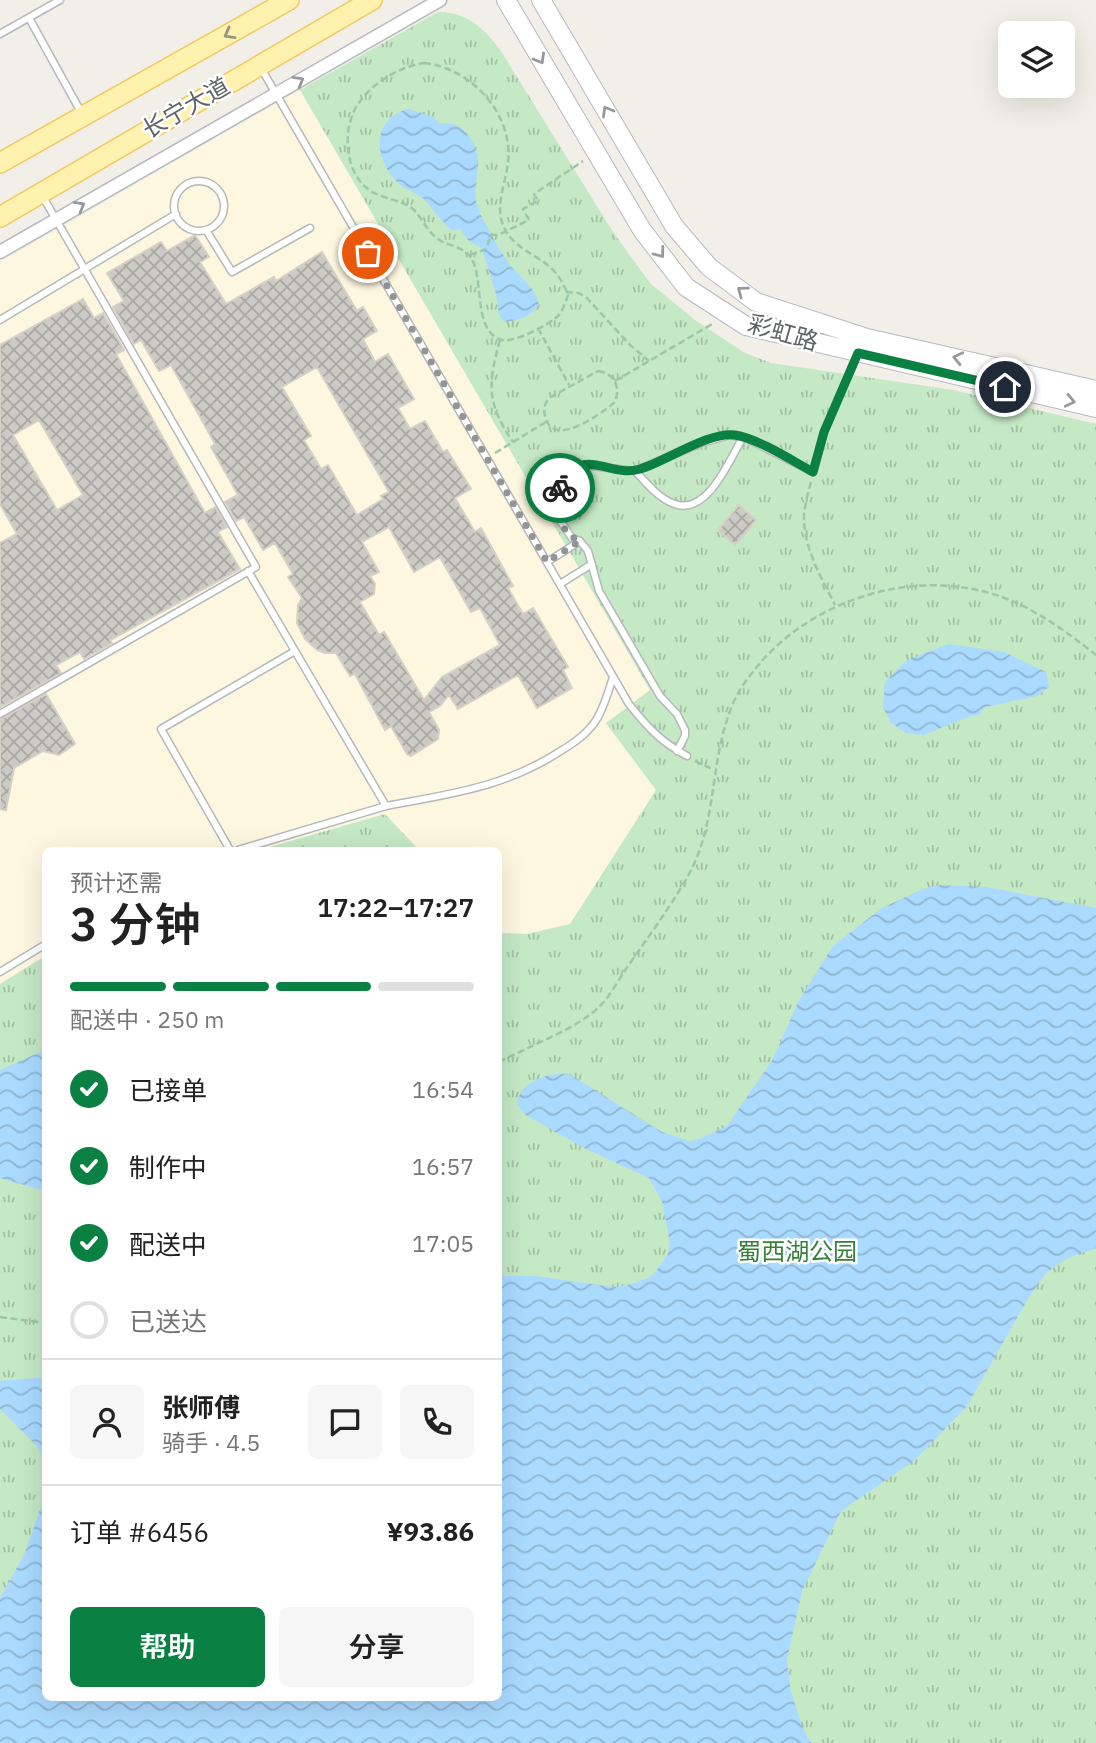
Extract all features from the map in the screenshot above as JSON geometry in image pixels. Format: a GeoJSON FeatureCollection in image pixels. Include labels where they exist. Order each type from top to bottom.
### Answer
{"type":"FeatureCollection","features":[{"type":"Feature","properties":{"kind":"main road","name":"长宁大道"},"geometry":{"type":"LineString","coordinates":[[0,163],[289,0]]}},
{"type":"Feature","properties":{"kind":"main road","name":"长宁大道"},"geometry":{"type":"LineString","coordinates":[[0,217],[372,0]]}},
{"type":"Feature","properties":{"kind":"main road","name":"彩虹路"},"geometry":{"type":"LineString","coordinates":[[506,0],[594,153],[642,230],[686,287],[746,326],[1096,408]]}},
{"type":"Feature","properties":{"kind":"main road","name":"彩虹路"},"geometry":{"type":"LineString","coordinates":[[541,0],[674,226],[709,267],[756,302],[867,338],[1096,390]]}},
{"type":"Feature","properties":{"kind":"street"},"geometry":{"type":"LineString","coordinates":[[0,252],[440,0]]}},
{"type":"Feature","properties":{"kind":"lane"},"geometry":{"type":"LineString","coordinates":[[0,34],[60,0]]}},
{"type":"Feature","properties":{"kind":"lane"},"geometry":{"type":"LineString","coordinates":[[29,18],[83,116]]}},
{"type":"Feature","properties":{"kind":"lane"},"geometry":{"type":"LineString","coordinates":[[259,65],[629,704],[648,729],[667,746],[687,756]]}},
{"type":"Feature","properties":{"kind":"lane"},"geometry":{"type":"LineString","coordinates":[[201,181],[209,183],[222,195],[224,204],[220,220],[206,230],[190,229],[183,225],[176,214],[175,202],[184,186],[201,181]]}},
{"type":"Feature","properties":{"kind":"lane"},"geometry":{"type":"LineString","coordinates":[[0,714],[256,567],[41,193]]}},
{"type":"Feature","properties":{"kind":"lane"},"geometry":{"type":"LineString","coordinates":[[0,320],[176,214]]}},
{"type":"Feature","properties":{"kind":"lane"},"geometry":{"type":"LineString","coordinates":[[206,230],[232,272],[310,228]]}},
{"type":"Feature","properties":{"kind":"lane"},"geometry":{"type":"LineString","coordinates":[[677,751],[685,736],[682,723],[660,696],[599,591],[588,551],[566,531],[555,507],[559,489],[568,474],[579,467],[590,464],[635,471],[723,436],[743,437],[813,472],[824,432],[858,353]]}},
{"type":"Feature","properties":{"kind":"lane"},"geometry":{"type":"LineString","coordinates":[[635,471],[655,492],[673,503],[683,506],[697,502],[712,489],[743,437]]}},
{"type":"Feature","properties":{"kind":"lane"},"geometry":{"type":"LineString","coordinates":[[547,562],[580,541]]}},
{"type":"Feature","properties":{"kind":"lane"},"geometry":{"type":"LineString","coordinates":[[560,583],[592,564]]}},
{"type":"Feature","properties":{"kind":"lane"},"geometry":{"type":"LineString","coordinates":[[248,571],[386,806]]}},
{"type":"Feature","properties":{"kind":"lane"},"geometry":{"type":"LineString","coordinates":[[228,847],[161,729],[295,651]]}},
{"type":"Feature","properties":{"kind":"lane"},"geometry":{"type":"LineString","coordinates":[[248,847],[386,806],[498,783],[536,766],[576,742],[588,730],[598,717],[614,677]]}},
{"type":"Feature","properties":{"kind":"lane"},"geometry":{"type":"LineString","coordinates":[[0,972],[42,946]]}},
{"type":"Feature","properties":{"kind":"path"},"geometry":{"type":"LineString","coordinates":[[434,64],[468,79],[481,90],[503,124],[508,144],[508,162],[501,202],[502,223],[506,230],[521,248],[555,272],[568,295],[559,315],[519,339],[500,340],[492,335],[486,324],[475,265],[470,255],[440,241],[428,232],[413,209],[371,192],[355,170],[347,135],[349,120],[364,95],[387,77],[414,65],[434,64]]}},
{"type":"Feature","properties":{"kind":"path"},"geometry":{"type":"LineString","coordinates":[[470,255],[486,249],[491,235],[498,235],[529,220],[523,209],[538,201],[534,194],[594,153]]}},
{"type":"Feature","properties":{"kind":"path"},"geometry":{"type":"LineString","coordinates":[[566,292],[579,293],[587,298],[630,345],[649,361]]}},
{"type":"Feature","properties":{"kind":"path"},"geometry":{"type":"LineString","coordinates":[[615,381],[729,315]]}},
{"type":"Feature","properties":{"kind":"path"},"geometry":{"type":"LineString","coordinates":[[538,328],[569,385]]}},
{"type":"Feature","properties":{"kind":"path"},"geometry":{"type":"LineString","coordinates":[[500,340],[490,376],[491,392],[500,424],[513,442]]}},
{"type":"Feature","properties":{"kind":"path"},"geometry":{"type":"LineString","coordinates":[[598,371],[607,373],[615,381],[618,393],[616,400],[602,412],[565,431],[554,429],[547,422],[544,412],[546,401],[569,385],[598,371]]}},
{"type":"Feature","properties":{"kind":"path"},"geometry":{"type":"LineString","coordinates":[[487,458],[547,422]]}},
{"type":"Feature","properties":{"kind":"path"},"geometry":{"type":"LineString","coordinates":[[813,472],[804,513],[805,533],[813,559],[836,605]]}},
{"type":"Feature","properties":{"kind":"path"},"geometry":{"type":"LineString","coordinates":[[502,1060],[579,1021],[600,1006],[667,910],[690,873],[702,846],[711,807],[713,770],[732,705],[748,677],[780,640],[836,605],[876,592],[919,586],[965,588],[1000,596],[1029,608],[1096,655]]}},
{"type":"Feature","properties":{"kind":"path"},"geometry":{"type":"LineString","coordinates":[[687,756],[713,770]]}},
{"type":"Feature","properties":{"kind":"path"},"geometry":{"type":"LineString","coordinates":[[0,1317],[42,1322]]}},
{"type":"Feature","properties":{"kind":"shaded area"},"geometry":{"type":"Polygon","coordinates":[[[300,90],[650,690],[606,724],[656,790],[570,924],[527,934],[502,933],[502,847],[416,847],[385,814],[270,847],[42,847],[42,958],[0,984],[0,262],[300,90]]]}},
{"type":"Feature","properties":{"kind":"green space","name":"蜀西湖公园"},"geometry":{"type":"Polygon","coordinates":[[[438,12],[457,14],[473,22],[499,48],[613,232],[650,283],[695,320],[745,353],[771,363],[953,390],[1096,424],[1096,1743],[0,1743],[0,984],[42,958],[42,1701],[502,1701],[502,933],[527,934],[570,924],[656,790],[606,723],[650,690],[300,90],[438,12]]]}},
{"type":"Feature","properties":{"kind":"green space"},"geometry":{"type":"Polygon","coordinates":[[[385,814],[416,847],[270,847],[385,814]]]}},
{"type":"Feature","properties":{"kind":"water"},"geometry":{"type":"Polygon","coordinates":[[[408,109],[434,117],[438,123],[456,126],[470,138],[478,156],[475,188],[477,205],[503,255],[537,298],[539,304],[529,315],[504,322],[499,314],[482,248],[469,241],[460,229],[451,230],[426,201],[398,183],[384,163],[380,141],[382,131],[396,114],[408,109]]]}},
{"type":"Feature","properties":{"kind":"water"},"geometry":{"type":"Polygon","coordinates":[[[948,644],[1004,652],[1046,672],[1049,687],[1037,696],[985,707],[980,714],[924,735],[906,733],[891,723],[883,707],[885,682],[907,660],[948,644]]]}},
{"type":"Feature","properties":{"kind":"water"},"geometry":{"type":"Polygon","coordinates":[[[938,885],[986,887],[1096,908],[1096,1248],[1066,1259],[1047,1272],[1029,1297],[967,1406],[915,1460],[841,1511],[802,1591],[787,1660],[791,1693],[811,1743],[0,1743],[0,1598],[25,1553],[42,1504],[42,1701],[502,1701],[502,1276],[535,1276],[614,1287],[632,1284],[650,1277],[656,1271],[668,1254],[670,1244],[662,1201],[649,1178],[584,1148],[526,1115],[517,1105],[519,1097],[529,1084],[536,1080],[569,1074],[662,1132],[690,1141],[727,1126],[773,1059],[799,1000],[833,946],[882,908],[938,885]]]}},
{"type":"Feature","properties":{"kind":"water"},"geometry":{"type":"Polygon","coordinates":[[[42,1052],[42,1190],[0,1178],[0,1070],[42,1052]]]}},
{"type":"Feature","properties":{"kind":"water"},"geometry":{"type":"Polygon","coordinates":[[[42,1377],[42,1457],[36,1445],[0,1409],[0,1381],[42,1377]]]}},
{"type":"Feature","properties":{"kind":"building"},"geometry":{"type":"Polygon","coordinates":[[[195,235],[209,257],[200,262],[226,304],[274,277],[276,281],[322,252],[357,311],[363,307],[377,331],[363,339],[375,362],[388,354],[414,399],[398,408],[410,429],[425,421],[443,452],[447,450],[471,489],[455,498],[475,532],[481,528],[513,586],[508,588],[523,614],[533,608],[568,667],[563,670],[572,688],[537,708],[518,675],[458,709],[449,695],[440,706],[429,712],[439,730],[438,739],[411,756],[407,754],[391,726],[385,730],[355,674],[350,676],[336,653],[317,650],[305,639],[297,623],[298,605],[302,598],[288,577],[293,574],[275,543],[263,550],[244,517],[236,521],[225,502],[238,495],[211,447],[215,444],[171,365],[159,371],[141,340],[134,344],[113,307],[124,301],[107,273],[161,242],[167,251],[195,235]],[[317,367],[282,387],[311,436],[304,440],[321,469],[328,465],[357,515],[383,499],[381,496],[389,492],[317,367]],[[389,527],[362,542],[379,572],[370,576],[375,584],[374,594],[360,602],[379,635],[384,632],[424,700],[442,677],[500,645],[480,608],[471,612],[440,557],[414,572],[389,527]]]}},
{"type":"Feature","properties":{"kind":"building"},"geometry":{"type":"Polygon","coordinates":[[[83,299],[94,318],[103,313],[124,350],[116,354],[205,513],[215,507],[227,527],[218,532],[240,569],[110,640],[112,643],[84,659],[80,652],[56,665],[61,673],[0,707],[0,543],[17,534],[0,504],[0,345],[83,299]],[[39,420],[13,435],[57,510],[83,495],[39,420]]]}},
{"type":"Feature","properties":{"kind":"building"},"geometry":{"type":"Polygon","coordinates":[[[739,505],[756,520],[735,545],[718,530],[739,505]]]}},
{"type":"Feature","properties":{"kind":"building"},"geometry":{"type":"Polygon","coordinates":[[[46,694],[75,744],[59,755],[43,751],[14,768],[6,810],[0,809],[0,720],[46,694]]]}},
{"type":"Feature","properties":{"kind":"way so far"},"geometry":{"type":"LineString","coordinates":[[368,253],[547,562],[580,541],[572,538],[566,531],[557,513],[556,497],[560,488]]}},
{"type":"Feature","properties":{"kind":"route"},"geometry":{"type":"LineString","coordinates":[[560,488],[568,474],[584,465],[635,471],[701,443],[730,435],[746,439],[813,472],[824,432],[858,353],[1005,387]]}}]}
